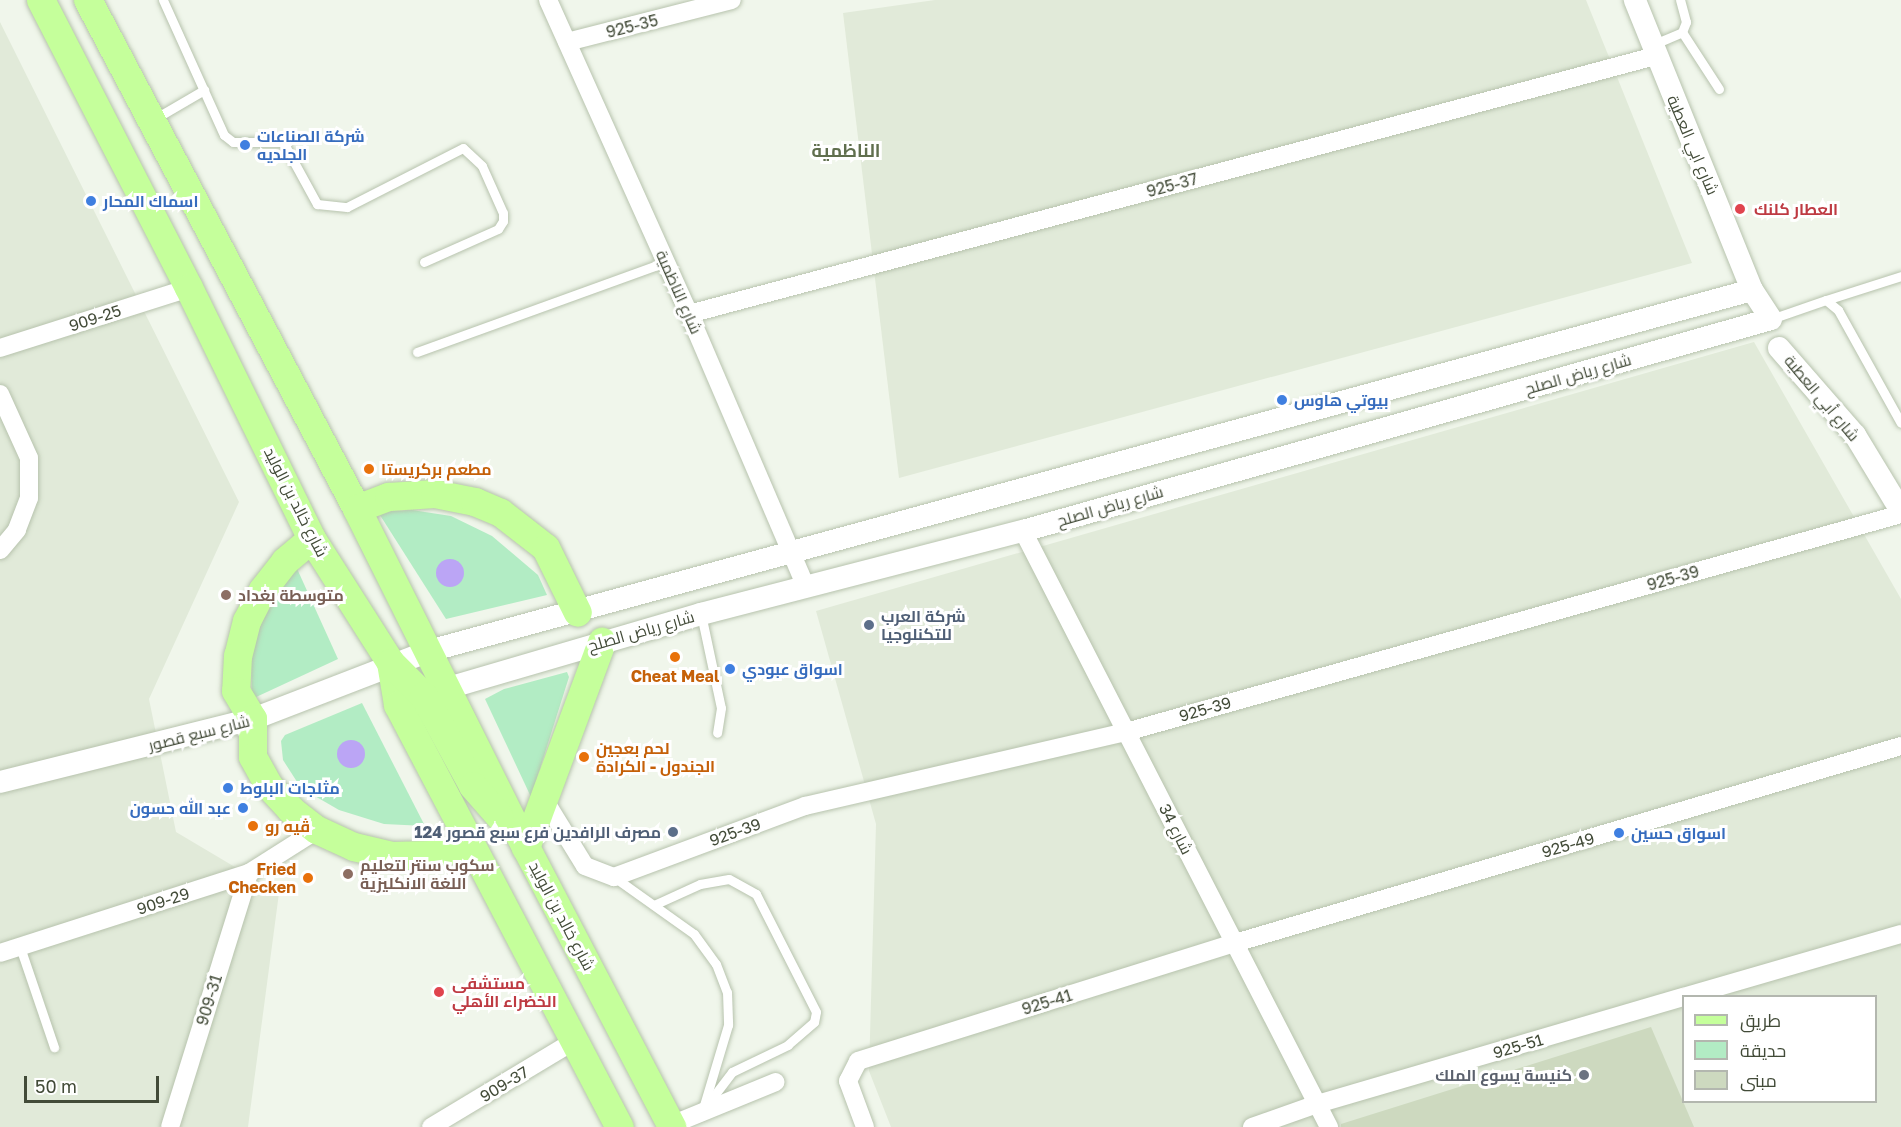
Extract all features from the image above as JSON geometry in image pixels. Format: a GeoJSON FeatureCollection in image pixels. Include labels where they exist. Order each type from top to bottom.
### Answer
{"type":"FeatureCollection","features":[{"type":"Feature","properties":{"kind":"main road","name":"شارع خالد بن الوليد"},"geometry":{"type":"LineString","coordinates":[[41,0],[189,288],[312,539]]}},
{"type":"Feature","properties":{"kind":"main road","name":"شارع خالد بن الوليد"},"geometry":{"type":"LineString","coordinates":[[88,0],[357,509],[409,658],[448,688],[522,841],[672,1126]]}},
{"type":"Feature","properties":{"kind":"main road"},"geometry":{"type":"LineString","coordinates":[[357,509],[389,497],[435,494],[476,502],[501,513],[546,548],[578,613]]}},
{"type":"Feature","properties":{"kind":"main road"},"geometry":{"type":"LineString","coordinates":[[471,845],[432,855],[392,856],[354,847],[317,830],[269,786],[253,757],[253,719],[236,691],[238,656],[247,621],[263,590],[285,562],[312,539],[335,559],[376,621],[409,658],[427,731],[471,845],[620,1127]]}},
{"type":"Feature","properties":{"kind":"main road"},"geometry":{"type":"LineString","coordinates":[[427,731],[472,786],[522,841],[545,801],[602,642]]}},
{"type":"Feature","properties":{"kind":"street","name":"شارع الناظمية"},"geometry":{"type":"LineString","coordinates":[[548,0],[689,314],[806,587]]}},
{"type":"Feature","properties":{"kind":"street","name":"925-35"},"geometry":{"type":"LineString","coordinates":[[567,42],[732,0]]}},
{"type":"Feature","properties":{"kind":"street","name":"شارع ابي العطية"},"geometry":{"type":"LineString","coordinates":[[1635,0],[1653,51],[1752,290],[1771,319]]}},
{"type":"Feature","properties":{"kind":"street","name":"925-37"},"geometry":{"type":"LineString","coordinates":[[689,314],[1653,51]]}},
{"type":"Feature","properties":{"kind":"street","name":"909-25"},"geometry":{"type":"LineString","coordinates":[[0,348],[189,288]]}},
{"type":"Feature","properties":{"kind":"street","name":"شارع رياض الصلح"},"geometry":{"type":"LineString","coordinates":[[409,658],[578,613],[792,551],[1752,290]]}},
{"type":"Feature","properties":{"kind":"street","name":"شارع رياض الصلح"},"geometry":{"type":"LineString","coordinates":[[448,688],[701,614],[1023,531],[1771,319]]}},
{"type":"Feature","properties":{"kind":"street","name":"شارع أبي العطية"},"geometry":{"type":"LineString","coordinates":[[1779,348],[1855,435],[1901,513]]}},
{"type":"Feature","properties":{"kind":"street"},"geometry":{"type":"LineString","coordinates":[[1487,363],[1500,376],[1499,396]]}},
{"type":"Feature","properties":{"kind":"street"},"geometry":{"type":"LineString","coordinates":[[0,394],[29,459],[29,498],[17,530],[0,550]]}},
{"type":"Feature","properties":{"kind":"street","name":"925-39"},"geometry":{"type":"LineString","coordinates":[[614,877],[805,806],[1126,732],[1901,513]]}},
{"type":"Feature","properties":{"kind":"street","name":"شارع 34"},"geometry":{"type":"LineString","coordinates":[[1023,531],[1329,1127]]}},
{"type":"Feature","properties":{"kind":"street","name":"شارع سبع قصور"},"geometry":{"type":"LineString","coordinates":[[0,782],[253,719],[409,658]]}},
{"type":"Feature","properties":{"kind":"street","name":"925-49"},"geometry":{"type":"LineString","coordinates":[[1235,943],[1901,746]]}},
{"type":"Feature","properties":{"kind":"street"},"geometry":{"type":"LineString","coordinates":[[545,801],[585,866],[614,877]]}},
{"type":"Feature","properties":{"kind":"street","name":"909-29"},"geometry":{"type":"LineString","coordinates":[[0,953],[249,873],[317,830]]}},
{"type":"Feature","properties":{"kind":"street","name":"909-31"},"geometry":{"type":"LineString","coordinates":[[170,1127],[249,873]]}},
{"type":"Feature","properties":{"kind":"street","name":"925-51"},"geometry":{"type":"LineString","coordinates":[[1692,995],[1901,934]]}},
{"type":"Feature","properties":{"kind":"street","name":"925-41"},"geometry":{"type":"LineString","coordinates":[[865,1127],[848,1081],[858,1061],[1235,943]]}},
{"type":"Feature","properties":{"kind":"street","name":"925-51"},"geometry":{"type":"LineString","coordinates":[[1252,1127],[1317,1104],[1682,998]]}},
{"type":"Feature","properties":{"kind":"street","name":"909-37"},"geometry":{"type":"LineString","coordinates":[[431,1127],[576,1040]]}},
{"type":"Feature","properties":{"kind":"street"},"geometry":{"type":"LineString","coordinates":[[672,1126],[776,1082]]}},
{"type":"Feature","properties":{"kind":"lane"},"geometry":{"type":"LineString","coordinates":[[163,0],[224,135],[232,142],[283,142],[317,204],[332,208],[347,207],[463,148],[482,166],[503,213],[503,221],[498,229],[423,262]]}},
{"type":"Feature","properties":{"kind":"lane"},"geometry":{"type":"LineString","coordinates":[[1653,51],[1682,32],[1686,22],[1680,0]]}},
{"type":"Feature","properties":{"kind":"lane"},"geometry":{"type":"LineString","coordinates":[[1682,32],[1719,89]]}},
{"type":"Feature","properties":{"kind":"lane"},"geometry":{"type":"LineString","coordinates":[[151,121],[204,90]]}},
{"type":"Feature","properties":{"kind":"lane"},"geometry":{"type":"LineString","coordinates":[[417,352],[666,262]]}},
{"type":"Feature","properties":{"kind":"lane"},"geometry":{"type":"LineString","coordinates":[[1771,319],[1901,276]]}},
{"type":"Feature","properties":{"kind":"lane"},"geometry":{"type":"LineString","coordinates":[[1826,300],[1838,310],[1901,423]]}},
{"type":"Feature","properties":{"kind":"lane"},"geometry":{"type":"LineString","coordinates":[[701,614],[721,708],[717,734]]}},
{"type":"Feature","properties":{"kind":"lane"},"geometry":{"type":"LineString","coordinates":[[614,877],[656,904],[694,934],[716,964],[726,992],[728,1025],[703,1111]]}},
{"type":"Feature","properties":{"kind":"lane"},"geometry":{"type":"LineString","coordinates":[[656,904],[700,884],[729,879],[756,894],[816,1012],[813,1022],[788,1045],[732,1072],[703,1111]]}},
{"type":"Feature","properties":{"kind":"lane"},"geometry":{"type":"LineString","coordinates":[[20,947],[54,1047]]}},
{"type":"Feature","properties":{"kind":"shaded area"},"geometry":{"type":"Polygon","coordinates":[[[935,0],[1586,0],[1692,263],[899,478],[843,13],[935,0]]]}},
{"type":"Feature","properties":{"kind":"shaded area"},"geometry":{"type":"Polygon","coordinates":[[[0,22],[239,502],[149,699],[176,832],[279,893],[248,1127],[0,1127],[0,22]]]}},
{"type":"Feature","properties":{"kind":"shaded area"},"geometry":{"type":"Polygon","coordinates":[[[1754,342],[1901,599],[1901,1127],[891,1127],[869,1071],[876,824],[816,611],[1754,342]]]}},
{"type":"Feature","properties":{"kind":"shaded area"},"geometry":{"type":"Polygon","coordinates":[[[450,559],[460,563],[464,573],[460,583],[450,587],[440,583],[436,573],[440,563],[450,559]]]}},
{"type":"Feature","properties":{"kind":"shaded area"},"geometry":{"type":"Polygon","coordinates":[[[351,740],[361,744],[365,754],[361,764],[351,768],[341,764],[337,754],[341,744],[351,740]]]}},
{"type":"Feature","properties":{"kind":"green space"},"geometry":{"type":"Polygon","coordinates":[[[412,510],[451,516],[492,536],[538,575],[547,595],[446,619],[378,512],[412,510]]]}},
{"type":"Feature","properties":{"kind":"green space"},"geometry":{"type":"Polygon","coordinates":[[[294,562],[338,659],[252,699],[251,656],[259,624],[294,562]]]}},
{"type":"Feature","properties":{"kind":"green space"},"geometry":{"type":"Polygon","coordinates":[[[567,672],[569,677],[531,797],[485,699],[504,689],[567,672]]]}},
{"type":"Feature","properties":{"kind":"green space"},"geometry":{"type":"Polygon","coordinates":[[[362,703],[425,826],[384,824],[339,810],[301,788],[283,760],[281,741],[285,735],[362,703]]]}},
{"type":"Feature","properties":{"kind":"building","name":"كنيسة يسوع الملك"},"geometry":{"type":"Polygon","coordinates":[[[1651,1027],[1694,1127],[1341,1127],[1341,1124],[1651,1027]]]}},
{"type":"Feature","properties":{"kind":"place","name":"شركة الصناعات الجلديه"},"geometry":{"type":"Point","coordinates":[245,145]}},
{"type":"Feature","properties":{"kind":"place","name":"اسماك المحار"},"geometry":{"type":"Point","coordinates":[91,201]}},
{"type":"Feature","properties":{"kind":"place","name":"العطار كلنك"},"geometry":{"type":"Point","coordinates":[1740,209]}},
{"type":"Feature","properties":{"kind":"place","name":"بيوتي هاوس"},"geometry":{"type":"Point","coordinates":[1282,400]}},
{"type":"Feature","properties":{"kind":"place","name":"مطعم بركريستا"},"geometry":{"type":"Point","coordinates":[369,469]}},
{"type":"Feature","properties":{"kind":"place","name":"متوسطة بغداد"},"geometry":{"type":"Point","coordinates":[226,595]}},
{"type":"Feature","properties":{"kind":"place","name":"شركة العرب للتكنلوجيا"},"geometry":{"type":"Point","coordinates":[869,625]}},
{"type":"Feature","properties":{"kind":"place","name":"Cheat Meal"},"geometry":{"type":"Point","coordinates":[675,657]}},
{"type":"Feature","properties":{"kind":"place","name":"اسواق عبودي"},"geometry":{"type":"Point","coordinates":[730,669]}},
{"type":"Feature","properties":{"kind":"place","name":"لحم بعجين الجندول - الكرادة"},"geometry":{"type":"Point","coordinates":[584,757]}},
{"type":"Feature","properties":{"kind":"place","name":"مثلجات البلوط"},"geometry":{"type":"Point","coordinates":[228,788]}},
{"type":"Feature","properties":{"kind":"place","name":"عبد الله حسون"},"geometry":{"type":"Point","coordinates":[243,808]}},
{"type":"Feature","properties":{"kind":"place","name":"ڤيه رو"},"geometry":{"type":"Point","coordinates":[253,826]}},
{"type":"Feature","properties":{"kind":"place","name":"مصرف الرافدين فرع سبع قصور 124"},"geometry":{"type":"Point","coordinates":[673,832]}},
{"type":"Feature","properties":{"kind":"place","name":"اسواق حسين"},"geometry":{"type":"Point","coordinates":[1619,833]}},
{"type":"Feature","properties":{"kind":"place","name":"سكوب سنتر لتعليم اللغة الانكليزية"},"geometry":{"type":"Point","coordinates":[348,874]}},
{"type":"Feature","properties":{"kind":"place","name":"Fried Checken"},"geometry":{"type":"Point","coordinates":[308,878]}},
{"type":"Feature","properties":{"kind":"place","name":"مستشفى الخضراء الأهلي"},"geometry":{"type":"Point","coordinates":[439,992]}},
{"type":"Feature","properties":{"kind":"place","name":"كنيسة يسوع الملك"},"geometry":{"type":"Point","coordinates":[1584,1075]}},
{"type":"Feature","properties":{"kind":"district","name":"الناظمية"},"geometry":{"type":"Point","coordinates":[846,150]}}]}
